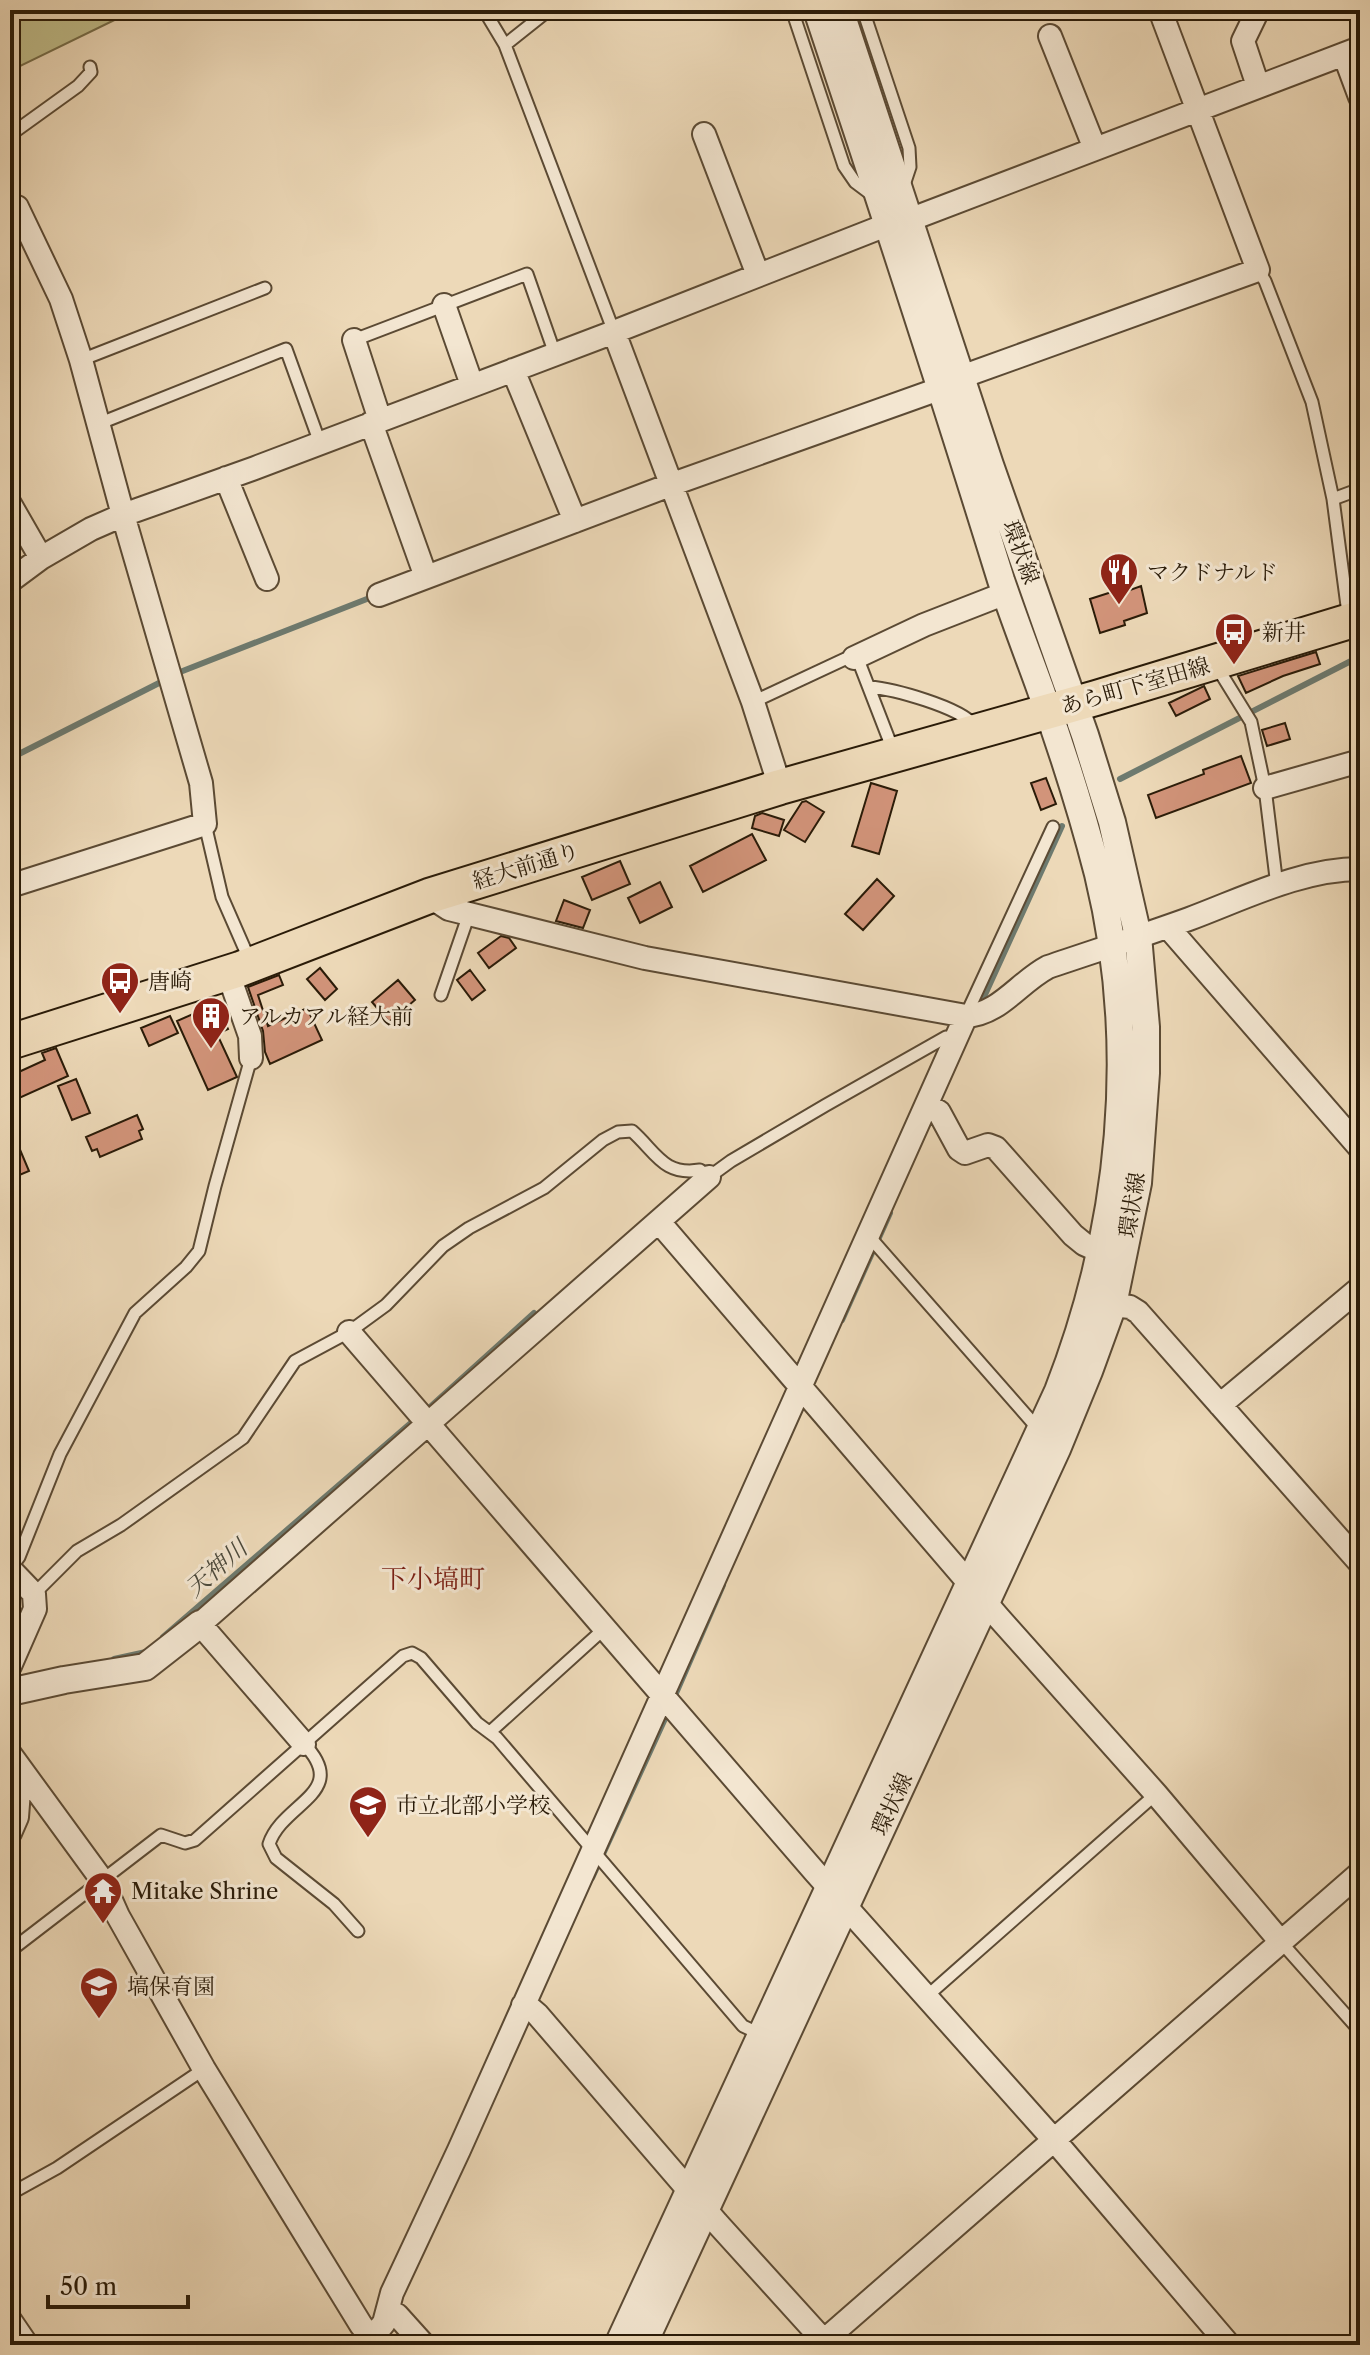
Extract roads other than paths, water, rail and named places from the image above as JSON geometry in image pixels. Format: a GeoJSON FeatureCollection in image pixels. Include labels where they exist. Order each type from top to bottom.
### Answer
{"type":"FeatureCollection","features":[{"type":"Feature","properties":{"kind":"main road","name":"あら町下室田線"},"geometry":{"type":"LineString","coordinates":[[1062,708],[1215,662],[1356,626]]}},
{"type":"Feature","properties":{"kind":"main road","name":"経大前通り"},"geometry":{"type":"LineString","coordinates":[[10,1042],[240,969],[429,896],[780,787],[1062,708]]}},
{"type":"Feature","properties":{"kind":"street","name":"環状線"},"geometry":{"type":"LineString","coordinates":[[817,10],[895,210]]}},
{"type":"Feature","properties":{"kind":"street","name":"環状線"},"geometry":{"type":"LineString","coordinates":[[840,10],[895,210],[952,383],[1006,593],[1062,708],[1112,822],[1138,936],[1146,1027],[1138,1183],[1113,1305],[1057,1449],[978,1592]]}},
{"type":"Feature","properties":{"kind":"street"},"geometry":{"type":"LineString","coordinates":[[379,595],[1258,270],[1160,10]]}},
{"type":"Feature","properties":{"kind":"street"},"geometry":{"type":"LineString","coordinates":[[1258,10],[1243,41],[1258,86]]}},
{"type":"Feature","properties":{"kind":"street"},"geometry":{"type":"LineString","coordinates":[[1050,36],[1095,149]]}},
{"type":"Feature","properties":{"kind":"street"},"geometry":{"type":"LineString","coordinates":[[10,581],[41,558],[91,529],[123,515],[614,332],[758,275],[895,210],[1095,149],[1352,51],[1360,97]]}},
{"type":"Feature","properties":{"kind":"street"},"geometry":{"type":"LineString","coordinates":[[704,134],[758,275]]}},
{"type":"Feature","properties":{"kind":"street"},"geometry":{"type":"LineString","coordinates":[[10,886],[205,824],[201,783],[81,360],[61,299],[12,203]]}},
{"type":"Feature","properties":{"kind":"street"},"geometry":{"type":"LineString","coordinates":[[444,305],[472,385]]}},
{"type":"Feature","properties":{"kind":"street"},"geometry":{"type":"LineString","coordinates":[[614,332],[753,702],[780,787]]}},
{"type":"Feature","properties":{"kind":"street"},"geometry":{"type":"LineString","coordinates":[[354,340],[375,422],[426,577]]}},
{"type":"Feature","properties":{"kind":"street"},"geometry":{"type":"LineString","coordinates":[[513,370],[575,521]]}},
{"type":"Feature","properties":{"kind":"street","name":"環状線"},"geometry":{"type":"LineString","coordinates":[[618,2345],[698,2200],[978,1592],[1074,1349],[1102,1252],[1115,1172],[1121,1071],[1120,1028],[1111,945],[1062,708],[990,465],[952,383]]}},
{"type":"Feature","properties":{"kind":"street"},"geometry":{"type":"LineString","coordinates":[[226,478],[267,579]]}},
{"type":"Feature","properties":{"kind":"street"},"geometry":{"type":"LineString","coordinates":[[10,504],[41,558]]}},
{"type":"Feature","properties":{"kind":"street"},"geometry":{"type":"LineString","coordinates":[[856,658],[924,625],[1006,593]]}},
{"type":"Feature","properties":{"kind":"street"},"geometry":{"type":"LineString","coordinates":[[1265,788],[1360,761]]}},
{"type":"Feature","properties":{"kind":"street"},"geometry":{"type":"LineString","coordinates":[[429,896],[440,905],[469,914],[645,958],[773,983],[981,1016],[1048,967],[1320,873],[1360,869]]}},
{"type":"Feature","properties":{"kind":"street"},"geometry":{"type":"LineString","coordinates":[[1168,927],[1360,1148]]}},
{"type":"Feature","properties":{"kind":"street"},"geometry":{"type":"LineString","coordinates":[[240,969],[251,1058]]}},
{"type":"Feature","properties":{"kind":"street"},"geometry":{"type":"LineString","coordinates":[[10,1754],[102,1880],[118,1916],[204,2069],[369,2342],[384,2323],[392,2293],[459,2150],[966,1016]]}},
{"type":"Feature","properties":{"kind":"street"},"geometry":{"type":"LineString","coordinates":[[927,1105],[939,1112],[959,1149],[965,1153],[988,1145],[996,1148],[1073,1235],[1102,1252]]}},
{"type":"Feature","properties":{"kind":"street"},"geometry":{"type":"LineString","coordinates":[[10,1692],[152,1664],[709,1177]]}},
{"type":"Feature","properties":{"kind":"street"},"geometry":{"type":"LineString","coordinates":[[659,1222],[1281,1942]]}},
{"type":"Feature","properties":{"kind":"street"},"geometry":{"type":"LineString","coordinates":[[1220,1405],[1360,1288]]}},
{"type":"Feature","properties":{"kind":"street"},"geometry":{"type":"LineString","coordinates":[[1113,1305],[1130,1307],[1138,1312],[1360,1563]]}},
{"type":"Feature","properties":{"kind":"street"},"geometry":{"type":"LineString","coordinates":[[349,1332],[1229,2345]]}},
{"type":"Feature","properties":{"kind":"street"},"geometry":{"type":"LineString","coordinates":[[10,1569],[34,1594],[35,1609],[10,1666]]}},
{"type":"Feature","properties":{"kind":"street"},"geometry":{"type":"LineString","coordinates":[[200,1624],[304,1744]]}},
{"type":"Feature","properties":{"kind":"street"},"geometry":{"type":"LineString","coordinates":[[10,1833],[17,1817],[20,1778],[24,1774]]}},
{"type":"Feature","properties":{"kind":"street"},"geometry":{"type":"LineString","coordinates":[[523,2005],[537,2014],[823,2344],[1360,1873]]}},
{"type":"Feature","properties":{"kind":"street","name":"環状線"},"geometry":{"type":"LineString","coordinates":[[643,2345],[760,2035],[837,1897]]}},
{"type":"Feature","properties":{"kind":"street"},"geometry":{"type":"LineString","coordinates":[[388,2312],[397,2315],[424,2345]]}},
{"type":"Feature","properties":{"kind":"street"},"geometry":{"type":"LineString","coordinates":[[10,2320],[27,2345]]}},
{"type":"Feature","properties":{"kind":"lane"},"geometry":{"type":"LineString","coordinates":[[484,10],[505,45],[614,332]]}},
{"type":"Feature","properties":{"kind":"lane"},"geometry":{"type":"LineString","coordinates":[[505,45],[549,10]]}},
{"type":"Feature","properties":{"kind":"lane"},"geometry":{"type":"LineString","coordinates":[[792,10],[844,166],[855,182],[895,210],[910,167],[909,148],[863,10]]}},
{"type":"Feature","properties":{"kind":"lane"},"geometry":{"type":"LineString","coordinates":[[10,135],[78,86],[91,72],[90,67]]}},
{"type":"Feature","properties":{"kind":"lane"},"geometry":{"type":"LineString","coordinates":[[1258,270],[1312,402],[1356,626]]}},
{"type":"Feature","properties":{"kind":"lane"},"geometry":{"type":"LineString","coordinates":[[354,340],[527,274],[555,354]]}},
{"type":"Feature","properties":{"kind":"lane"},"geometry":{"type":"LineString","coordinates":[[81,360],[265,288]]}},
{"type":"Feature","properties":{"kind":"lane"},"geometry":{"type":"LineString","coordinates":[[98,424],[286,349],[320,443]]}},
{"type":"Feature","properties":{"kind":"lane"},"geometry":{"type":"LineString","coordinates":[[1333,499],[1360,489]]}},
{"type":"Feature","properties":{"kind":"lane"},"geometry":{"type":"LineString","coordinates":[[753,702],[845,659],[856,658],[895,755]]}},
{"type":"Feature","properties":{"kind":"lane"},"geometry":{"type":"LineString","coordinates":[[1215,662],[1220,675],[1251,722],[1265,788],[1277,887]]}},
{"type":"Feature","properties":{"kind":"lane"},"geometry":{"type":"LineString","coordinates":[[869,687],[885,688],[951,709],[970,720],[979,731]]}},
{"type":"Feature","properties":{"kind":"lane"},"geometry":{"type":"LineString","coordinates":[[205,824],[240,969]]}},
{"type":"Feature","properties":{"kind":"lane"},"geometry":{"type":"LineString","coordinates":[[966,1016],[1053,827]]}},
{"type":"Feature","properties":{"kind":"lane"},"geometry":{"type":"LineString","coordinates":[[441,995],[469,914]]}},
{"type":"Feature","properties":{"kind":"lane"},"geometry":{"type":"LineString","coordinates":[[34,1594],[77,1551],[121,1525],[243,1438],[295,1361],[349,1332],[386,1305],[443,1246],[469,1228],[544,1188],[587,1151],[618,1132],[632,1131],[667,1167],[678,1172],[700,1170],[709,1177],[731,1161],[946,1037],[955,1039]]}},
{"type":"Feature","properties":{"kind":"lane"},"geometry":{"type":"LineString","coordinates":[[10,1569],[19,1557],[60,1454],[135,1313],[186,1267],[199,1251],[251,1058]]}},
{"type":"Feature","properties":{"kind":"lane"},"geometry":{"type":"LineString","coordinates":[[867,1234],[1041,1431]]}},
{"type":"Feature","properties":{"kind":"lane"},"geometry":{"type":"LineString","coordinates":[[490,1732],[605,1628]]}},
{"type":"Feature","properties":{"kind":"lane"},"geometry":{"type":"LineString","coordinates":[[10,1951],[161,1835],[185,1843],[195,1840],[403,1656],[412,1653],[421,1658],[477,1723],[490,1732],[743,2026],[760,2035]]}},
{"type":"Feature","properties":{"kind":"lane"},"geometry":{"type":"LineString","coordinates":[[304,1744],[317,1757],[323,1773],[319,1785],[274,1830],[269,1844],[276,1858],[334,1904],[358,1931]]}},
{"type":"Feature","properties":{"kind":"lane"},"geometry":{"type":"LineString","coordinates":[[926,1997],[1156,1794]]}},
{"type":"Feature","properties":{"kind":"lane"},"geometry":{"type":"LineString","coordinates":[[1281,1942],[1360,2031]]}},
{"type":"Feature","properties":{"kind":"lane"},"geometry":{"type":"LineString","coordinates":[[10,2194],[57,2168],[204,2069]]}},
{"type":"Feature","properties":{"kind":"waterway"},"geometry":{"type":"LineString","coordinates":[[175,674],[372,597]]}},
{"type":"Feature","properties":{"kind":"waterway"},"geometry":{"type":"LineString","coordinates":[[1120,779],[1351,661]]}},
{"type":"Feature","properties":{"kind":"waterway"},"geometry":{"type":"LineString","coordinates":[[10,755],[13,757],[165,680]]}},
{"type":"Feature","properties":{"kind":"waterway"},"geometry":{"type":"LineString","coordinates":[[983,999],[1062,826]]}},
{"type":"Feature","properties":{"kind":"waterway"},"geometry":{"type":"LineString","coordinates":[[842,1320],[890,1213]]}},
{"type":"Feature","properties":{"kind":"waterway","name":"天神川"},"geometry":{"type":"LineString","coordinates":[[429,1408],[534,1313]]}},
{"type":"Feature","properties":{"kind":"waterway","name":"天神川"},"geometry":{"type":"LineString","coordinates":[[163,1637],[412,1422]]}},
{"type":"Feature","properties":{"kind":"waterway"},"geometry":{"type":"LineString","coordinates":[[673,1700],[723,1585]]}},
{"type":"Feature","properties":{"kind":"waterway","name":"天神川"},"geometry":{"type":"LineString","coordinates":[[114,1659],[146,1652]]}},
{"type":"Feature","properties":{"kind":"waterway"},"geometry":{"type":"LineString","coordinates":[[592,1878],[669,1710]]}},
{"type":"Feature","properties":{"kind":"place","name":"マクドナルド"},"geometry":{"type":"Point","coordinates":[1119,606]}},
{"type":"Feature","properties":{"kind":"place","name":"新井"},"geometry":{"type":"Point","coordinates":[1234,666]}},
{"type":"Feature","properties":{"kind":"place","name":"唐崎"},"geometry":{"type":"Point","coordinates":[120,1015]}},
{"type":"Feature","properties":{"kind":"place","name":"アルカアル経大前"},"geometry":{"type":"Point","coordinates":[211,1050]}},
{"type":"Feature","properties":{"kind":"place","name":"市立北部小学校"},"geometry":{"type":"Point","coordinates":[368,1839]}},
{"type":"Feature","properties":{"kind":"place","name":"Mitake Shrine"},"geometry":{"type":"Point","coordinates":[103,1925]}},
{"type":"Feature","properties":{"kind":"place","name":"塙保育園"},"geometry":{"type":"Point","coordinates":[99,2020]}},
{"type":"Feature","properties":{"kind":"district","name":"下小塙町"},"geometry":{"type":"Point","coordinates":[433,1579]}}]}
